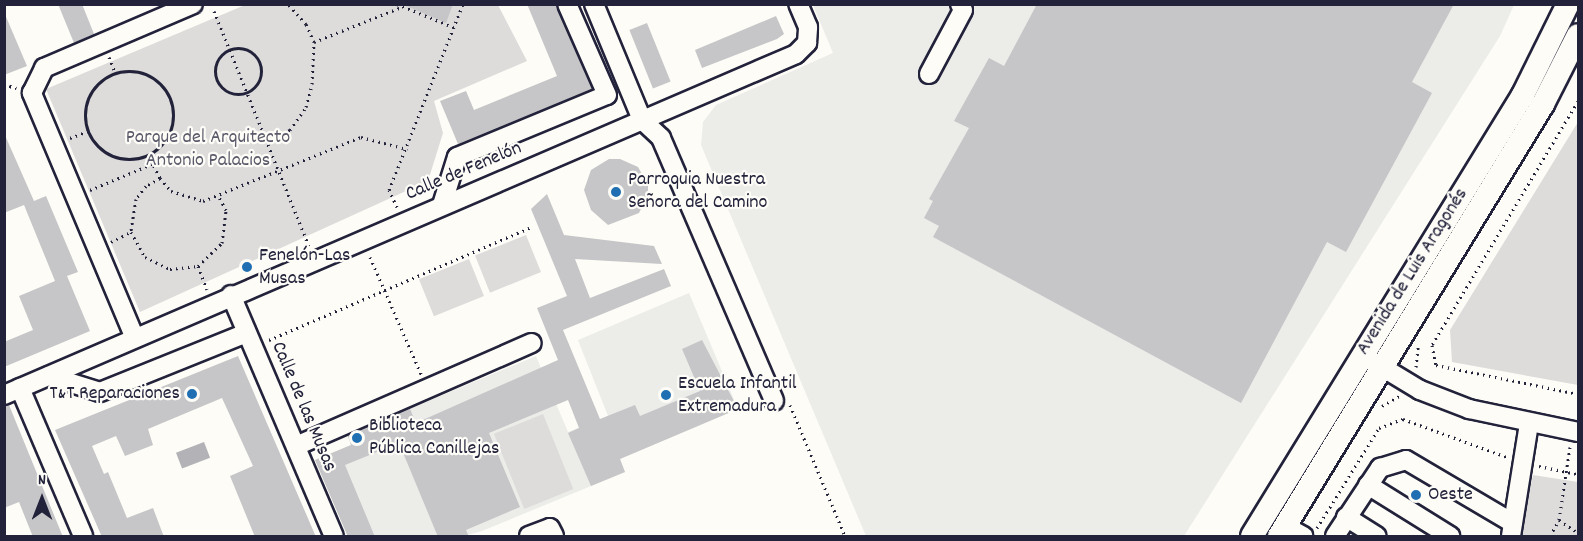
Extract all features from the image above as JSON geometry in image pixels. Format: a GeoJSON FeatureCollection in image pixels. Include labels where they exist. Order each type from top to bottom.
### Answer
{"type":"FeatureCollection","features":[{"type":"Feature","properties":{"kind":"main road","name":"Avenida de Luis Aragonés"},"geometry":{"type":"LineString","coordinates":[[1252,537],[1522,95],[1568,4]]}},
{"type":"Feature","properties":{"kind":"main road","name":"Avenida de Luis Aragonés"},"geometry":{"type":"LineString","coordinates":[[1289,533],[1383,368],[1543,104],[1578,35]]}},
{"type":"Feature","properties":{"kind":"street"},"geometry":{"type":"LineString","coordinates":[[134,336],[32,93],[44,68],[193,4]]}},
{"type":"Feature","properties":{"kind":"street"},"geometry":{"type":"LineString","coordinates":[[442,206],[457,157],[607,95],[567,4]]}},
{"type":"Feature","properties":{"kind":"street"},"geometry":{"type":"LineString","coordinates":[[594,4],[642,120],[661,138],[774,401]]}},
{"type":"Feature","properties":{"kind":"street","name":"Calle de Fenelón"},"geometry":{"type":"LineString","coordinates":[[12,391],[134,336],[796,54],[807,43],[808,27],[798,4]]}},
{"type":"Feature","properties":{"kind":"street"},"geometry":{"type":"LineString","coordinates":[[929,74],[963,6]]}},
{"type":"Feature","properties":{"kind":"street","name":"Calle de las Musas"},"geometry":{"type":"LineString","coordinates":[[231,295],[334,537]]}},
{"type":"Feature","properties":{"kind":"street"},"geometry":{"type":"LineString","coordinates":[[49,376],[100,392],[247,333]]}},
{"type":"Feature","properties":{"kind":"street"},"geometry":{"type":"LineString","coordinates":[[296,446],[532,343]]}},
{"type":"Feature","properties":{"kind":"street"},"geometry":{"type":"LineString","coordinates":[[1362,356],[1420,390],[1469,409],[1578,432]]}},
{"type":"Feature","properties":{"kind":"street"},"geometry":{"type":"LineString","coordinates":[[12,391],[83,537]]}},
{"type":"Feature","properties":{"kind":"street"},"geometry":{"type":"LineString","coordinates":[[1335,537],[1380,468],[1406,460],[1512,530],[1529,423]]}},
{"type":"Feature","properties":{"kind":"street"},"geometry":{"type":"LineString","coordinates":[[1368,485],[1450,537]]}},
{"type":"Feature","properties":{"kind":"street"},"geometry":{"type":"LineString","coordinates":[[1347,517],[1377,537]]}},
{"type":"Feature","properties":{"kind":"street"},"geometry":{"type":"LineString","coordinates":[[529,537],[552,532]]}},
{"type":"Feature","properties":{"kind":"path"},"geometry":{"type":"LineString","coordinates":[[267,142],[290,130],[306,107],[312,84],[314,42],[306,24],[288,4]]}},
{"type":"Feature","properties":{"kind":"path"},"geometry":{"type":"LineString","coordinates":[[398,209],[389,190],[463,4]]}},
{"type":"Feature","properties":{"kind":"path"},"geometry":{"type":"LineString","coordinates":[[314,42],[398,6],[453,27]]}},
{"type":"Feature","properties":{"kind":"path"},"geometry":{"type":"LineString","coordinates":[[214,11],[310,248]]}},
{"type":"Feature","properties":{"kind":"path"},"geometry":{"type":"LineString","coordinates":[[229,49],[252,53],[261,66],[259,82],[247,93],[225,91],[216,80],[215,65],[229,49]]}},
{"type":"Feature","properties":{"kind":"path"},"geometry":{"type":"LineString","coordinates":[[108,56],[115,72]]}},
{"type":"Feature","properties":{"kind":"path"},"geometry":{"type":"LineString","coordinates":[[115,72],[145,73],[167,92],[173,120],[169,134],[148,155],[120,158],[95,143],[88,131],[84,117],[92,89],[115,72]]}},
{"type":"Feature","properties":{"kind":"path"},"geometry":{"type":"LineString","coordinates":[[4,90],[11,86]]}},
{"type":"Feature","properties":{"kind":"path"},"geometry":{"type":"LineString","coordinates":[[1578,101],[1432,345],[1436,364],[1578,394]]}},
{"type":"Feature","properties":{"kind":"path"},"geometry":{"type":"LineString","coordinates":[[61,141],[88,131]]}},
{"type":"Feature","properties":{"kind":"path"},"geometry":{"type":"LineString","coordinates":[[148,155],[160,178],[186,198],[203,201],[279,173],[320,151],[361,137],[407,149]]}},
{"type":"Feature","properties":{"kind":"path"},"geometry":{"type":"LineString","coordinates":[[83,193],[152,164]]}},
{"type":"Feature","properties":{"kind":"path"},"geometry":{"type":"LineString","coordinates":[[160,178],[146,186],[136,199],[130,215],[131,232],[136,245],[157,265],[185,270],[198,266],[222,243],[226,210],[219,197]]}},
{"type":"Feature","properties":{"kind":"path"},"geometry":{"type":"LineString","coordinates":[[255,351],[267,345],[270,338],[531,228]]}},
{"type":"Feature","properties":{"kind":"path"},"geometry":{"type":"LineString","coordinates":[[105,244],[131,232]]}},
{"type":"Feature","properties":{"kind":"path"},"geometry":{"type":"LineString","coordinates":[[363,240],[428,388]]}},
{"type":"Feature","properties":{"kind":"path"},"geometry":{"type":"LineString","coordinates":[[198,266],[213,303]]}},
{"type":"Feature","properties":{"kind":"path"},"geometry":{"type":"LineString","coordinates":[[774,401],[786,396],[845,537]]}},
{"type":"Feature","properties":{"kind":"path"},"geometry":{"type":"LineString","coordinates":[[1312,537],[1379,428],[1403,418],[1522,462],[1578,474]]}},
{"type":"Feature","properties":{"kind":"path"},"geometry":{"type":"LineString","coordinates":[[1550,537],[1559,520],[1564,472]]}},
{"type":"Feature","properties":{"kind":"path"},"geometry":{"type":"LineString","coordinates":[[1559,520],[1578,533]]}},
{"type":"Feature","properties":{"kind":"shaded area"},"geometry":{"type":"Polygon","coordinates":[[[813,5],[1514,5],[1500,36],[1184,536],[866,536],[701,145],[703,122],[716,105],[833,53],[813,5]]]}},
{"type":"Feature","properties":{"kind":"shaded area"},"geometry":{"type":"Polygon","coordinates":[[[689,293],[738,409],[620,459],[625,472],[482,531],[464,536],[348,536],[315,460],[351,445],[347,435],[536,356],[568,432],[608,416],[578,340],[689,293]]]}},
{"type":"Feature","properties":{"kind":"shaded area"},"geometry":{"type":"Polygon","coordinates":[[[204,442],[210,458],[182,469],[176,453],[204,442]]]}},
{"type":"Feature","properties":{"kind":"green space","name":"Parque del Arquitecto Antonio Palacios"},"geometry":{"type":"Polygon","coordinates":[[[245,5],[498,5],[527,61],[434,101],[443,133],[428,181],[140,312],[46,89],[245,5]]]}},
{"type":"Feature","properties":{"kind":"green space"},"geometry":{"type":"Polygon","coordinates":[[[1578,122],[1578,385],[1452,362],[1450,330],[1578,122]]]}},
{"type":"Feature","properties":{"kind":"green space"},"geometry":{"type":"Polygon","coordinates":[[[526,235],[541,272],[490,293],[475,256],[526,235]]]}},
{"type":"Feature","properties":{"kind":"green space"},"geometry":{"type":"Polygon","coordinates":[[[469,259],[484,296],[434,316],[419,279],[469,259]]]}},
{"type":"Feature","properties":{"kind":"green space"},"geometry":{"type":"Polygon","coordinates":[[[543,414],[573,489],[524,509],[494,434],[543,414]]]}},
{"type":"Feature","properties":{"kind":"green space"},"geometry":{"type":"Polygon","coordinates":[[[1533,475],[1578,482],[1578,536],[1520,536],[1533,475]]]}},
{"type":"Feature","properties":{"kind":"building"},"geometry":{"type":"Polygon","coordinates":[[[58,4],[82,4],[94,34],[74,43],[58,4]]]}},
{"type":"Feature","properties":{"kind":"building"},"geometry":{"type":"Polygon","coordinates":[[[402,4],[453,4],[446,23],[402,4]]]}},
{"type":"Feature","properties":{"kind":"building"},"geometry":{"type":"Polygon","coordinates":[[[527,4],[556,4],[592,89],[458,144],[440,101],[466,91],[474,110],[557,76],[527,4]]]}},
{"type":"Feature","properties":{"kind":"building"},"geometry":{"type":"Polygon","coordinates":[[[1037,4],[1454,4],[1412,82],[1432,93],[1346,252],[1327,242],[1241,403],[933,237],[939,226],[924,218],[933,201],[929,199],[969,128],[954,121],[989,58],[1004,66],[1037,4]]]}},
{"type":"Feature","properties":{"kind":"building"},"geometry":{"type":"Polygon","coordinates":[[[4,12],[27,66],[4,75],[4,12]]]}},
{"type":"Feature","properties":{"kind":"building"},"geometry":{"type":"Polygon","coordinates":[[[776,16],[784,34],[777,39],[702,68],[695,50],[776,16]]]}},
{"type":"Feature","properties":{"kind":"building"},"geometry":{"type":"Polygon","coordinates":[[[647,23],[671,81],[653,89],[629,30],[647,23]]]}},
{"type":"Feature","properties":{"kind":"building"},"geometry":{"type":"Polygon","coordinates":[[[4,133],[34,201],[46,196],[78,272],[67,276],[90,331],[4,367],[4,342],[33,330],[19,296],[55,281],[24,205],[4,213],[4,133]]]}},
{"type":"Feature","properties":{"kind":"building","name":"Parroquia Nuestra Señora del Camino"},"geometry":{"type":"Polygon","coordinates":[[[609,159],[620,159],[638,167],[648,185],[648,195],[639,213],[608,225],[591,210],[584,190],[591,170],[609,159]]]}},
{"type":"Feature","properties":{"kind":"building"},"geometry":{"type":"Polygon","coordinates":[[[547,194],[564,235],[654,246],[662,264],[575,259],[590,298],[664,269],[671,286],[563,330],[600,419],[635,405],[640,416],[700,391],[682,349],[702,340],[738,409],[620,459],[625,472],[591,486],[568,433],[579,428],[568,400],[489,433],[520,507],[466,530],[469,537],[438,537],[399,443],[345,465],[375,537],[348,537],[315,460],[351,445],[348,436],[410,409],[416,423],[558,360],[537,308],[567,296],[531,209],[547,194]]]}},
{"type":"Feature","properties":{"kind":"building"},"geometry":{"type":"Polygon","coordinates":[[[238,356],[316,537],[255,537],[230,476],[253,466],[222,398],[148,429],[153,445],[125,456],[116,436],[92,446],[104,474],[108,472],[127,518],[153,508],[164,537],[102,537],[55,430],[238,356]]]}},
{"type":"Feature","properties":{"kind":"building"},"geometry":{"type":"Polygon","coordinates":[[[9,405],[63,537],[33,537],[19,502],[4,508],[4,406],[9,405]]]}},
{"type":"Feature","properties":{"kind":"place","name":"Parroquia Nuestra Señora del Camino"},"geometry":{"type":"Point","coordinates":[616,192]}},
{"type":"Feature","properties":{"kind":"place","name":"Fenelón-Las Musas"},"geometry":{"type":"Point","coordinates":[247,267]}},
{"type":"Feature","properties":{"kind":"place","name":"T&T Reparaciones"},"geometry":{"type":"Point","coordinates":[192,394]}},
{"type":"Feature","properties":{"kind":"place","name":"Escuela Infantil Extremadura"},"geometry":{"type":"Point","coordinates":[666,395]}},
{"type":"Feature","properties":{"kind":"place","name":"Biblioteca Pública Canillejas"},"geometry":{"type":"Point","coordinates":[357,438]}},
{"type":"Feature","properties":{"kind":"place","name":"Oeste"},"geometry":{"type":"Point","coordinates":[1416,495]}}]}
